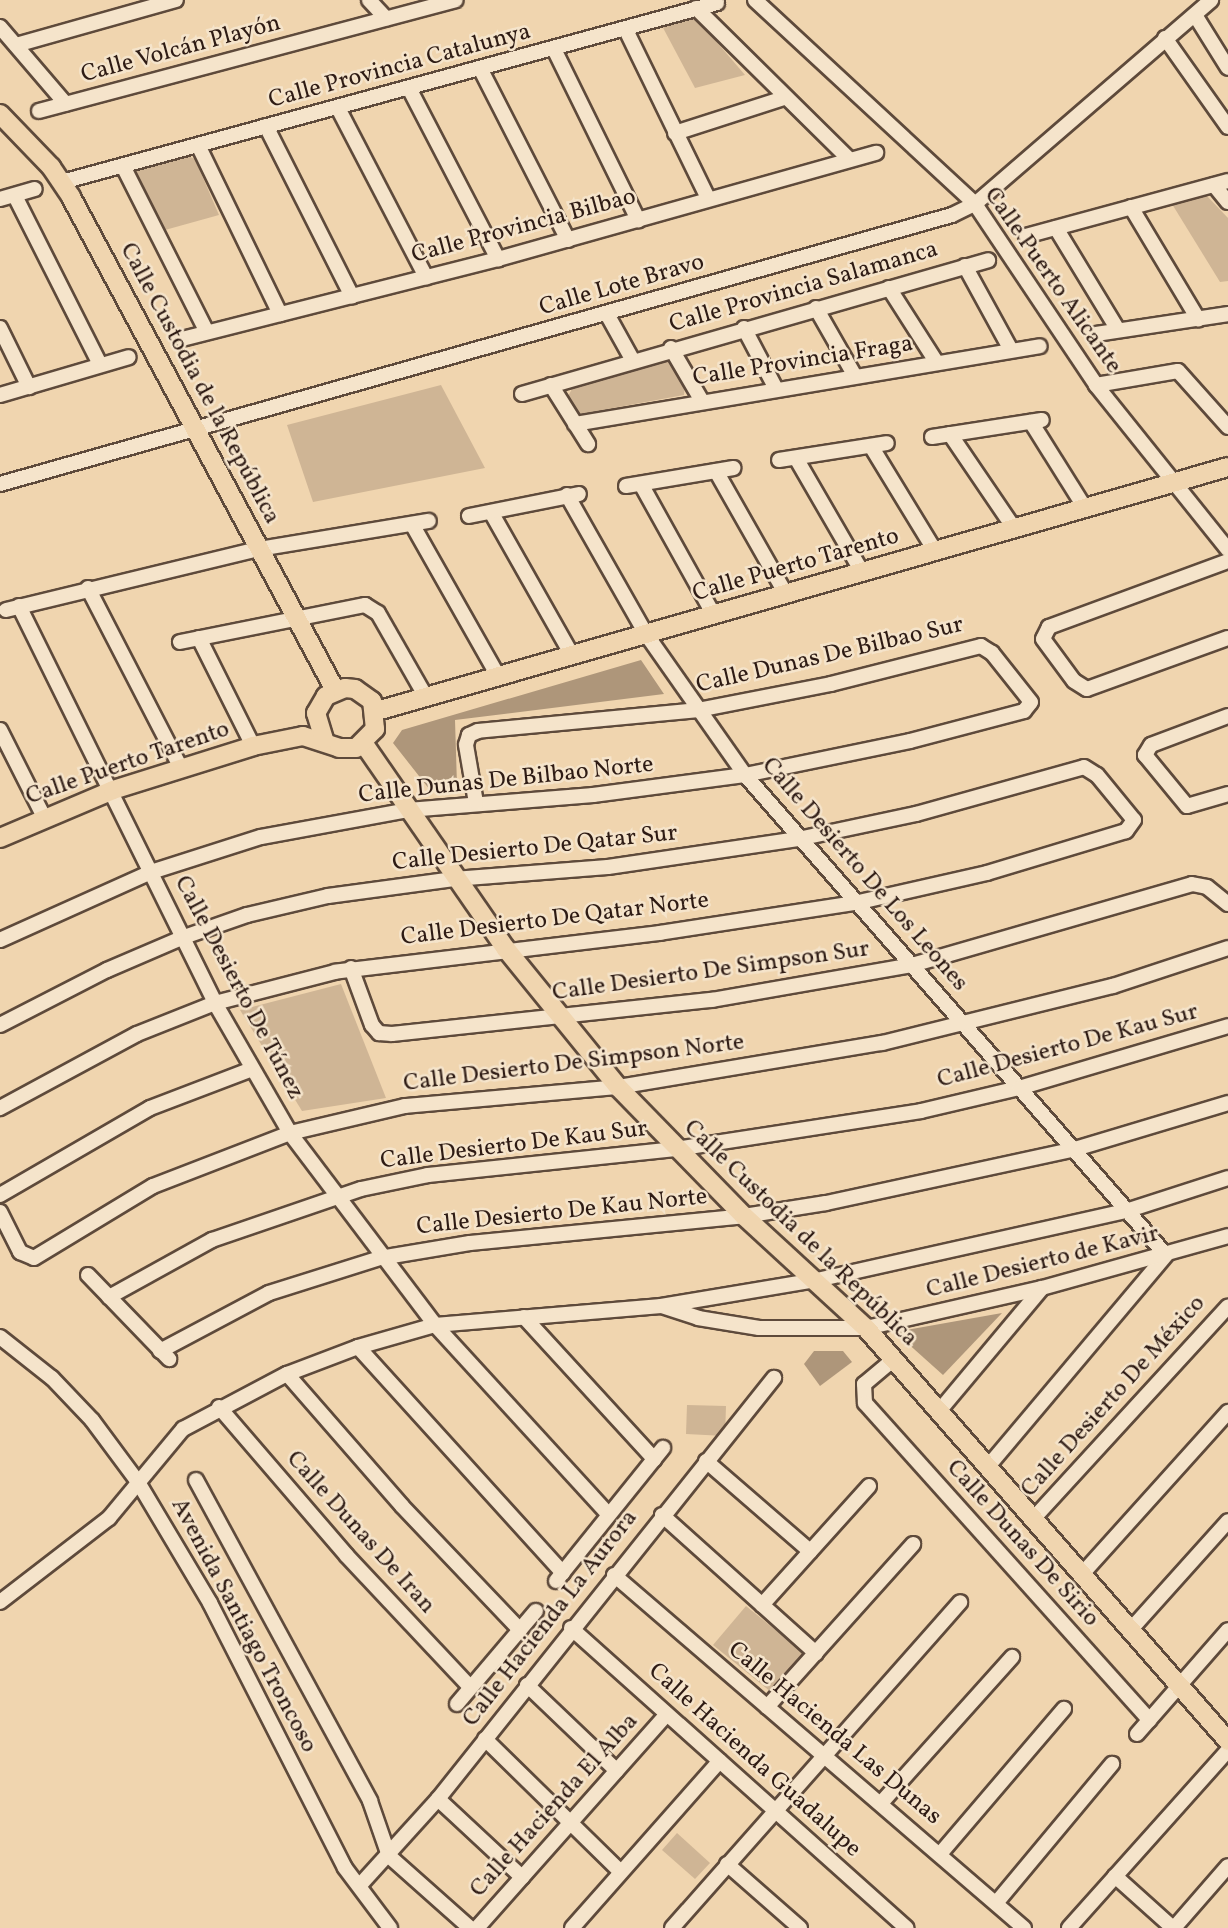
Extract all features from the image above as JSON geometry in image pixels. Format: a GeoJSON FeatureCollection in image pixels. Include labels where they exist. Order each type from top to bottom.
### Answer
{"type":"FeatureCollection","features":[{"type":"Feature","properties":{"kind":"main road","name":"Calle Custodia de la República"},"geometry":{"type":"LineString","coordinates":[[0,114],[62,182],[335,690]]}},
{"type":"Feature","properties":{"kind":"main road","name":"Calle Puerto Tarento"},"geometry":{"type":"LineString","coordinates":[[376,711],[1228,467]]}},
{"type":"Feature","properties":{"kind":"main road"},"geometry":{"type":"LineString","coordinates":[[355,689],[372,701],[376,711],[375,729],[364,744],[339,748],[324,739],[316,723],[319,704],[335,690],[355,689]]}},
{"type":"Feature","properties":{"kind":"main road","name":"Calle Puerto Tarento"},"geometry":{"type":"LineString","coordinates":[[273,741],[303,723],[319,704]]}},
{"type":"Feature","properties":{"kind":"main road","name":"Calle Puerto Tarento"},"geometry":{"type":"LineString","coordinates":[[0,838],[44,817],[113,790],[253,746],[303,736],[324,739]]}},
{"type":"Feature","properties":{"kind":"main road","name":"Calle Custodia de la República"},"geometry":{"type":"LineString","coordinates":[[364,744],[454,879],[560,1018],[618,1087],[744,1216],[817,1280],[866,1328],[1133,1627],[1228,1741]]}},
{"type":"Feature","properties":{"kind":"street"},"geometry":{"type":"LineString","coordinates":[[16,45],[176,0]]}},
{"type":"Feature","properties":{"kind":"street"},"geometry":{"type":"LineString","coordinates":[[369,0],[386,18]]}},
{"type":"Feature","properties":{"kind":"street","name":"Calle Volcán Playón"},"geometry":{"type":"LineString","coordinates":[[39,111],[456,0]]}},
{"type":"Feature","properties":{"kind":"street","name":"Calle Puerto Alicante"},"geometry":{"type":"LineString","coordinates":[[755,0],[975,204],[1096,385],[1171,483],[1228,550]]}},
{"type":"Feature","properties":{"kind":"street","name":"Calle Lote Bravo"},"geometry":{"type":"LineString","coordinates":[[0,484],[922,226],[975,204],[1211,0]]}},
{"type":"Feature","properties":{"kind":"street","name":"Calle Provincia Catalunya"},"geometry":{"type":"LineString","coordinates":[[62,182],[410,90],[717,3]]}},
{"type":"Feature","properties":{"kind":"street"},"geometry":{"type":"LineString","coordinates":[[696,8],[784,98],[850,160]]}},
{"type":"Feature","properties":{"kind":"street"},"geometry":{"type":"LineString","coordinates":[[1195,15],[1228,68]]}},
{"type":"Feature","properties":{"kind":"street"},"geometry":{"type":"LineString","coordinates":[[0,27],[66,104]]}},
{"type":"Feature","properties":{"kind":"street"},"geometry":{"type":"LineString","coordinates":[[626,30],[708,198]]}},
{"type":"Feature","properties":{"kind":"street"},"geometry":{"type":"LineString","coordinates":[[1165,38],[1228,127]]}},
{"type":"Feature","properties":{"kind":"street"},"geometry":{"type":"LineString","coordinates":[[554,49],[638,220]]}},
{"type":"Feature","properties":{"kind":"street"},"geometry":{"type":"LineString","coordinates":[[481,70],[568,240]]}},
{"type":"Feature","properties":{"kind":"street"},"geometry":{"type":"LineString","coordinates":[[410,90],[498,259]]}},
{"type":"Feature","properties":{"kind":"street"},"geometry":{"type":"LineString","coordinates":[[675,133],[784,98]]}},
{"type":"Feature","properties":{"kind":"street"},"geometry":{"type":"LineString","coordinates":[[338,108],[426,277]]}},
{"type":"Feature","properties":{"kind":"street"},"geometry":{"type":"LineString","coordinates":[[266,126],[352,296]]}},
{"type":"Feature","properties":{"kind":"street"},"geometry":{"type":"LineString","coordinates":[[198,145],[279,314]]}},
{"type":"Feature","properties":{"kind":"street","name":"Calle Provincia Bilbao"},"geometry":{"type":"LineString","coordinates":[[182,338],[498,259],[876,153]]}},
{"type":"Feature","properties":{"kind":"street"},"geometry":{"type":"LineString","coordinates":[[122,166],[207,332]]}},
{"type":"Feature","properties":{"kind":"street"},"geometry":{"type":"LineString","coordinates":[[1026,236],[1221,183],[1228,202]]}},
{"type":"Feature","properties":{"kind":"street"},"geometry":{"type":"LineString","coordinates":[[0,199],[36,189]]}},
{"type":"Feature","properties":{"kind":"street"},"geometry":{"type":"LineString","coordinates":[[15,196],[100,364]]}},
{"type":"Feature","properties":{"kind":"street"},"geometry":{"type":"LineString","coordinates":[[1131,207],[1198,318]]}},
{"type":"Feature","properties":{"kind":"street"},"geometry":{"type":"LineString","coordinates":[[1056,228],[1118,330]]}},
{"type":"Feature","properties":{"kind":"street","name":"Calle Provincia Salamanca"},"geometry":{"type":"LineString","coordinates":[[522,394],[632,359],[988,260]]}},
{"type":"Feature","properties":{"kind":"street"},"geometry":{"type":"LineString","coordinates":[[965,266],[1011,350]]}},
{"type":"Feature","properties":{"kind":"street"},"geometry":{"type":"LineString","coordinates":[[889,288],[937,363]]}},
{"type":"Feature","properties":{"kind":"street"},"geometry":{"type":"LineString","coordinates":[[816,308],[855,376]]}},
{"type":"Feature","properties":{"kind":"street"},"geometry":{"type":"LineString","coordinates":[[607,314],[632,359]]}},
{"type":"Feature","properties":{"kind":"street"},"geometry":{"type":"LineString","coordinates":[[1096,334],[1228,314]]}},
{"type":"Feature","properties":{"kind":"street"},"geometry":{"type":"LineString","coordinates":[[0,328],[29,387]]}},
{"type":"Feature","properties":{"kind":"street"},"geometry":{"type":"LineString","coordinates":[[744,328],[776,389]]}},
{"type":"Feature","properties":{"kind":"street","name":"Calle Provincia Fraga"},"geometry":{"type":"LineString","coordinates":[[575,424],[1039,346]]}},
{"type":"Feature","properties":{"kind":"street"},"geometry":{"type":"LineString","coordinates":[[671,348],[702,401]]}},
{"type":"Feature","properties":{"kind":"street"},"geometry":{"type":"LineString","coordinates":[[0,395],[129,357]]}},
{"type":"Feature","properties":{"kind":"street"},"geometry":{"type":"LineString","coordinates":[[1096,385],[1183,373],[1228,427]]}},
{"type":"Feature","properties":{"kind":"street"},"geometry":{"type":"LineString","coordinates":[[551,385],[588,444]]}},
{"type":"Feature","properties":{"kind":"street"},"geometry":{"type":"LineString","coordinates":[[932,437],[1036,421],[1085,508]]}},
{"type":"Feature","properties":{"kind":"street"},"geometry":{"type":"LineString","coordinates":[[950,434],[1014,528]]}},
{"type":"Feature","properties":{"kind":"street"},"geometry":{"type":"LineString","coordinates":[[779,460],[887,443]]}},
{"type":"Feature","properties":{"kind":"street"},"geometry":{"type":"LineString","coordinates":[[871,446],[934,551]]}},
{"type":"Feature","properties":{"kind":"street"},"geometry":{"type":"LineString","coordinates":[[796,458],[862,572]]}},
{"type":"Feature","properties":{"kind":"street"},"geometry":{"type":"LineString","coordinates":[[626,486],[733,468]]}},
{"type":"Feature","properties":{"kind":"street"},"geometry":{"type":"LineString","coordinates":[[716,471],[786,594]]}},
{"type":"Feature","properties":{"kind":"street"},"geometry":{"type":"LineString","coordinates":[[641,484],[714,615]]}},
{"type":"Feature","properties":{"kind":"street","name":"Calle Desierto De Los Leones"},"geometry":{"type":"LineString","coordinates":[[491,512],[573,494],[646,635],[745,775],[1166,1255]]}},
{"type":"Feature","properties":{"kind":"street"},"geometry":{"type":"LineString","coordinates":[[469,516],[491,512],[572,654]]}},
{"type":"Feature","properties":{"kind":"street"},"geometry":{"type":"LineString","coordinates":[[181,768],[88,588],[259,549],[429,521]]}},
{"type":"Feature","properties":{"kind":"street"},"geometry":{"type":"LineString","coordinates":[[412,524],[498,676]]}},
{"type":"Feature","properties":{"kind":"street"},"geometry":{"type":"LineString","coordinates":[[1228,561],[1049,626],[1043,639],[1074,681],[1087,689],[1228,638]]}},
{"type":"Feature","properties":{"kind":"street","name":"Calle Desierto De Túnez"},"geometry":{"type":"LineString","coordinates":[[88,588],[13,608],[113,790],[215,1003],[252,1069],[290,1133],[380,1258],[435,1325],[608,1514]]}},
{"type":"Feature","properties":{"kind":"street"},"geometry":{"type":"LineString","coordinates":[[180,642],[293,616],[356,606],[373,607],[426,697]]}},
{"type":"Feature","properties":{"kind":"street"},"geometry":{"type":"LineString","coordinates":[[199,638],[253,746]]}},
{"type":"Feature","properties":{"kind":"street","name":"Calle Dunas De Bilbao Sur"},"geometry":{"type":"LineString","coordinates":[[476,803],[466,745],[473,733],[698,710],[831,684],[981,646],[1030,696],[1029,708]]}},
{"type":"Feature","properties":{"kind":"street","name":"Calle Dunas De Bilbao Norte"},"geometry":{"type":"LineString","coordinates":[[0,940],[151,872],[261,837],[408,810],[605,794],[745,775],[910,741],[1029,708]]}},
{"type":"Feature","properties":{"kind":"street"},"geometry":{"type":"LineString","coordinates":[[1228,716],[1146,749],[1146,761],[1180,800],[1195,806],[1228,794]]}},
{"type":"Feature","properties":{"kind":"street"},"geometry":{"type":"LineString","coordinates":[[0,730],[44,817]]}},
{"type":"Feature","properties":{"kind":"street","name":"Calle Desierto De Qatar Sur"},"geometry":{"type":"LineString","coordinates":[[0,1025],[107,970],[184,937],[288,905],[454,879],[608,867],[798,838],[916,814],[1077,769],[1091,769]]}},
{"type":"Feature","properties":{"kind":"street","name":"Calle Desierto De Qatar Norte"},"geometry":{"type":"LineString","coordinates":[[0,1108],[86,1058],[215,1003],[351,968],[506,948],[660,933],[855,903],[987,873],[1132,827],[1131,813],[1091,769]]}},
{"type":"Feature","properties":{"kind":"street","name":"Calle Desierto De Simpson Sur"},"geometry":{"type":"LineString","coordinates":[[351,968],[372,1025],[379,1033],[560,1018],[712,1000],[912,965],[1192,884],[1207,887],[1228,904]]}},
{"type":"Feature","properties":{"kind":"street","name":"Calle Desierto De Simpson Norte"},"geometry":{"type":"LineString","coordinates":[[0,1212],[20,1252],[28,1258],[73,1237],[153,1186],[290,1133],[405,1106],[618,1087],[797,1059],[964,1026],[1113,986],[1228,948]]}},
{"type":"Feature","properties":{"kind":"street","name":"Calle Desierto De Kau Sur"},"geometry":{"type":"LineString","coordinates":[[109,1297],[212,1240],[335,1196],[428,1175],[676,1149],[894,1116],[1019,1088],[1228,1026]]}},
{"type":"Feature","properties":{"kind":"street"},"geometry":{"type":"LineString","coordinates":[[0,1195],[150,1108],[252,1069]]}},
{"type":"Feature","properties":{"kind":"street","name":"Calle Desierto De Kau Norte"},"geometry":{"type":"LineString","coordinates":[[109,1297],[165,1355],[269,1293],[380,1258],[470,1243],[744,1216],[866,1195],[1075,1149],[1228,1103]]}},
{"type":"Feature","properties":{"kind":"street","name":"Calle Desierto de Kavir"},"geometry":{"type":"LineString","coordinates":[[0,1602],[75,1549],[183,1429],[219,1407],[287,1374],[358,1347],[435,1325],[661,1306],[817,1280],[1129,1210],[1228,1178]]}},
{"type":"Feature","properties":{"kind":"street","name":"Calle Desierto de Kavir"},"geometry":{"type":"LineString","coordinates":[[661,1306],[698,1318],[759,1328],[866,1328],[1042,1288],[1228,1236]]}},
{"type":"Feature","properties":{"kind":"street"},"geometry":{"type":"LineString","coordinates":[[989,1465],[1166,1255]]}},
{"type":"Feature","properties":{"kind":"street"},"geometry":{"type":"LineString","coordinates":[[88,1275],[109,1297]]}},
{"type":"Feature","properties":{"kind":"street"},"geometry":{"type":"LineString","coordinates":[[940,1410],[1042,1288]]}},
{"type":"Feature","properties":{"kind":"street","name":"Calle Desierto De México"},"geometry":{"type":"LineString","coordinates":[[1034,1518],[1228,1306]]}},
{"type":"Feature","properties":{"kind":"street"},"geometry":{"type":"LineString","coordinates":[[358,1347],[559,1577],[658,1453],[523,1317]]}},
{"type":"Feature","properties":{"kind":"street","name":"Avenida Santiago Troncoso"},"geometry":{"type":"LineString","coordinates":[[0,1337],[52,1378],[92,1420],[138,1482],[210,1603],[335,1851],[390,1928]]}},
{"type":"Feature","properties":{"kind":"street","name":"Calle Dunas De Sirio"},"geometry":{"type":"LineString","coordinates":[[894,1359],[864,1384],[861,1397],[1149,1720]]}},
{"type":"Feature","properties":{"kind":"street","name":"Calle Dunas De Iran"},"geometry":{"type":"LineString","coordinates":[[287,1374],[402,1506],[520,1630]]}},
{"type":"Feature","properties":{"kind":"street","name":"Calle Hacienda La Aurora"},"geometry":{"type":"LineString","coordinates":[[360,1885],[439,1799],[571,1628],[774,1378]]}},
{"type":"Feature","properties":{"kind":"street","name":"Calle Dunas De Iran"},"geometry":{"type":"LineString","coordinates":[[219,1407],[347,1556],[470,1687]]}},
{"type":"Feature","properties":{"kind":"street"},"geometry":{"type":"LineString","coordinates":[[1083,1573],[1228,1412]]}},
{"type":"Feature","properties":{"kind":"street"},"geometry":{"type":"LineString","coordinates":[[706,1461],[810,1551]]}},
{"type":"Feature","properties":{"kind":"street"},"geometry":{"type":"LineString","coordinates":[[196,1480],[370,1801],[389,1856],[470,1928]]}},
{"type":"Feature","properties":{"kind":"street"},"geometry":{"type":"LineString","coordinates":[[762,1605],[869,1486]]}},
{"type":"Feature","properties":{"kind":"street"},"geometry":{"type":"LineString","coordinates":[[662,1515],[816,1653]]}},
{"type":"Feature","properties":{"kind":"street"},"geometry":{"type":"LineString","coordinates":[[1133,1627],[1228,1521]]}},
{"type":"Feature","properties":{"kind":"street"},"geometry":{"type":"LineString","coordinates":[[767,1707],[913,1544]]}},
{"type":"Feature","properties":{"kind":"street","name":"Calle Hacienda Las Dunas"},"geometry":{"type":"LineString","coordinates":[[614,1575],[823,1756],[882,1802],[1024,1928]]}},
{"type":"Feature","properties":{"kind":"street"},"geometry":{"type":"LineString","coordinates":[[679,1925],[727,1864],[960,1602]]}},
{"type":"Feature","properties":{"kind":"street"},"geometry":{"type":"LineString","coordinates":[[457,1704],[537,1611]]}},
{"type":"Feature","properties":{"kind":"street","name":"Calle Hacienda Guadalupe"},"geometry":{"type":"LineString","coordinates":[[571,1628],[908,1928]]}},
{"type":"Feature","properties":{"kind":"street"},"geometry":{"type":"LineString","coordinates":[[1137,1734],[1228,1630]]}},
{"type":"Feature","properties":{"kind":"street"},"geometry":{"type":"LineString","coordinates":[[882,1802],[1012,1657]]}},
{"type":"Feature","properties":{"kind":"street"},"geometry":{"type":"LineString","coordinates":[[527,1685],[617,1771]]}},
{"type":"Feature","properties":{"kind":"street"},"geometry":{"type":"LineString","coordinates":[[940,1854],[1064,1709]]}},
{"type":"Feature","properties":{"kind":"street","name":"Calle Hacienda El Alba"},"geometry":{"type":"LineString","coordinates":[[477,1928],[667,1714]]}},
{"type":"Feature","properties":{"kind":"street"},"geometry":{"type":"LineString","coordinates":[[485,1739],[621,1872]]}},
{"type":"Feature","properties":{"kind":"street"},"geometry":{"type":"LineString","coordinates":[[1069,1928],[1228,1750]]}},
{"type":"Feature","properties":{"kind":"street"},"geometry":{"type":"LineString","coordinates":[[572,1928],[720,1761]]}},
{"type":"Feature","properties":{"kind":"street"},"geometry":{"type":"LineString","coordinates":[[997,1902],[1112,1765]]}},
{"type":"Feature","properties":{"kind":"street"},"geometry":{"type":"LineString","coordinates":[[439,1799],[522,1877]]}},
{"type":"Feature","properties":{"kind":"street"},"geometry":{"type":"LineString","coordinates":[[727,1864],[800,1928]]}},
{"type":"Feature","properties":{"kind":"street"},"geometry":{"type":"LineString","coordinates":[[1115,1876],[1173,1928],[1228,1866]]}},
{"type":"Feature","properties":{"kind":"shaded area"},"geometry":{"type":"Polygon","coordinates":[[[687,16],[697,19],[745,75],[695,88],[661,24],[687,16]]]}},
{"type":"Feature","properties":{"kind":"shaded area"},"geometry":{"type":"Polygon","coordinates":[[[183,154],[195,159],[219,215],[165,230],[135,171],[138,166],[183,154]]]}},
{"type":"Feature","properties":{"kind":"shaded area"},"geometry":{"type":"Polygon","coordinates":[[[1206,195],[1228,218],[1228,281],[1220,282],[1172,204],[1206,195]]]}},
{"type":"Feature","properties":{"kind":"shaded area"},"geometry":{"type":"Polygon","coordinates":[[[657,358],[671,362],[685,384],[684,395],[580,414],[566,400],[573,387],[657,358]]]}},
{"type":"Feature","properties":{"kind":"shaded area"},"geometry":{"type":"Polygon","coordinates":[[[441,385],[485,468],[313,502],[287,425],[441,385]]]}},
{"type":"Feature","properties":{"kind":"shaded area"},"geometry":{"type":"Polygon","coordinates":[[[641,660],[664,694],[455,720],[457,785],[430,790],[393,743],[402,730],[641,660]]]}},
{"type":"Feature","properties":{"kind":"shaded area"},"geometry":{"type":"Polygon","coordinates":[[[341,984],[386,1098],[302,1111],[240,1010],[341,984]]]}},
{"type":"Feature","properties":{"kind":"shaded area"},"geometry":{"type":"Polygon","coordinates":[[[1002,1313],[943,1375],[895,1332],[1002,1313]]]}},
{"type":"Feature","properties":{"kind":"shaded area"},"geometry":{"type":"Polygon","coordinates":[[[814,1351],[843,1351],[852,1362],[820,1386],[804,1364],[814,1351]]]}},
{"type":"Feature","properties":{"kind":"shaded area"},"geometry":{"type":"Polygon","coordinates":[[[687,1405],[726,1406],[725,1436],[686,1434],[687,1405]]]}},
{"type":"Feature","properties":{"kind":"shaded area"},"geometry":{"type":"Polygon","coordinates":[[[746,1606],[804,1653],[771,1692],[713,1645],[746,1606]]]}},
{"type":"Feature","properties":{"kind":"shaded area"},"geometry":{"type":"Polygon","coordinates":[[[677,1833],[710,1863],[695,1879],[662,1850],[677,1833]]]}}]}
